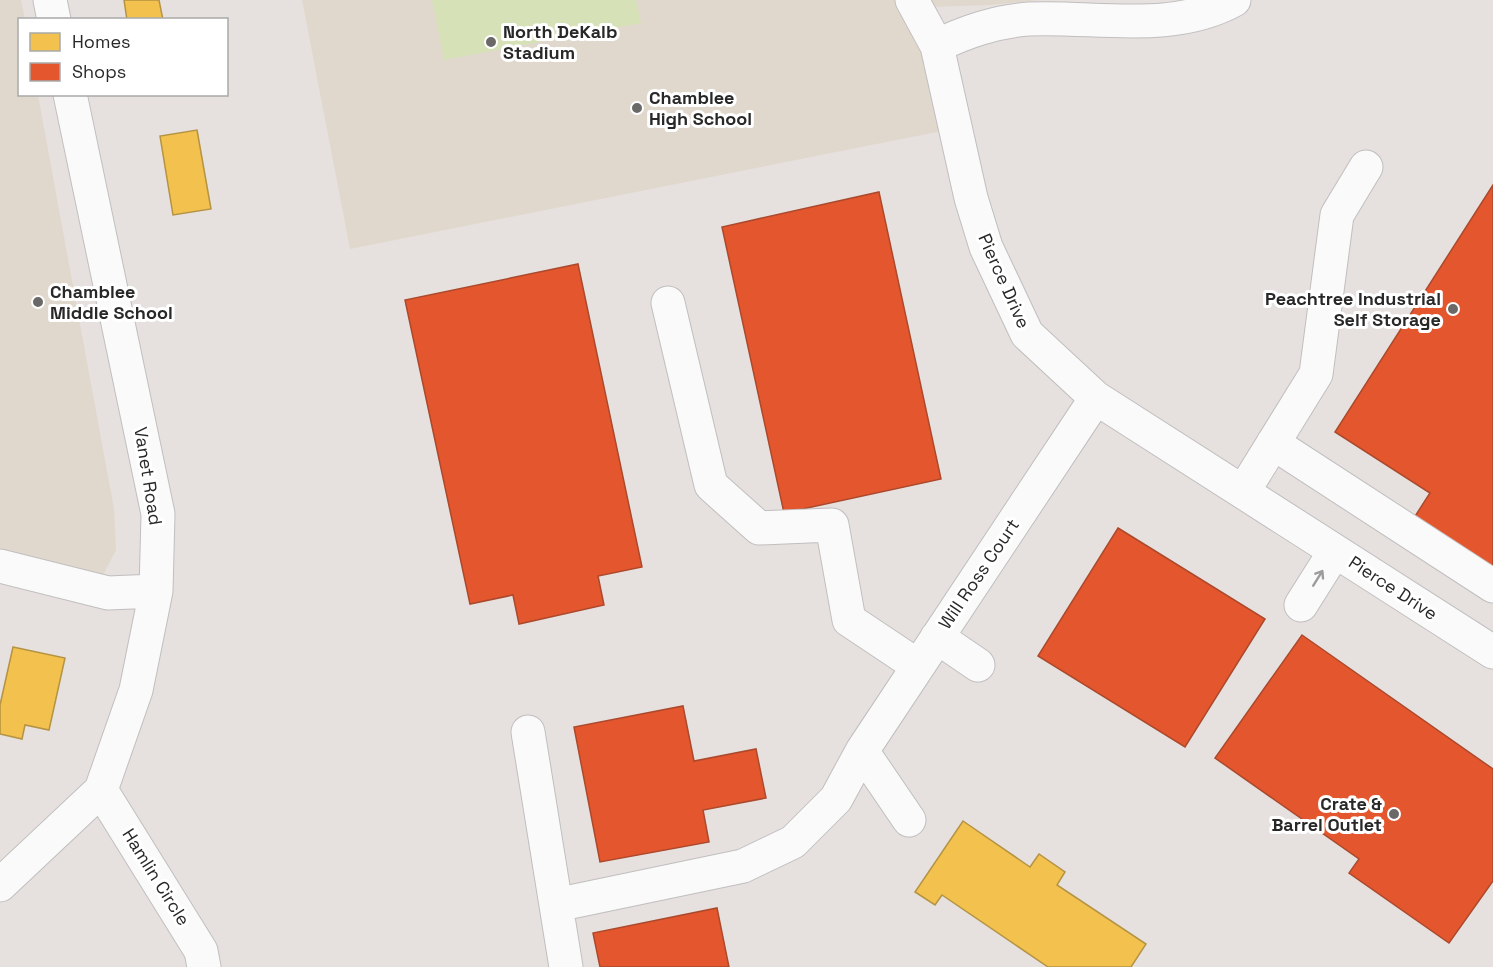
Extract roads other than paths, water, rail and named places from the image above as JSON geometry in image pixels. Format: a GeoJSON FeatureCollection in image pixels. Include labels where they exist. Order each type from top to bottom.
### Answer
{"type":"FeatureCollection","features":[{"type":"Feature","properties":{"kind":"street"},"geometry":{"type":"LineString","coordinates":[[50,0],[54,18]]}},
{"type":"Feature","properties":{"kind":"street","name":"Pierce Drive"},"geometry":{"type":"LineString","coordinates":[[912,0],[937,46],[971,198],[986,247],[1027,334],[1095,398],[1493,652]]}},
{"type":"Feature","properties":{"kind":"street"},"geometry":{"type":"LineString","coordinates":[[937,46],[962,33],[1027,19],[1137,21],[1180,18],[1224,6],[1234,0]]}},
{"type":"Feature","properties":{"kind":"street","name":"Vanet Road"},"geometry":{"type":"LineString","coordinates":[[0,885],[101,790],[136,690],[156,591],[158,514],[70,96]]}},
{"type":"Feature","properties":{"kind":"street"},"geometry":{"type":"LineString","coordinates":[[1243,492],[1316,374],[1337,215],[1366,167]]}},
{"type":"Feature","properties":{"kind":"street"},"geometry":{"type":"LineString","coordinates":[[668,303],[711,485],[759,528],[832,525],[849,620],[918,666]]}},
{"type":"Feature","properties":{"kind":"street","name":"Will Ross Court"},"geometry":{"type":"LineString","coordinates":[[556,905],[743,866],[793,842],[836,799],[862,751],[1095,398]]}},
{"type":"Feature","properties":{"kind":"street"},"geometry":{"type":"LineString","coordinates":[[1273,443],[1493,586]]}},
{"type":"Feature","properties":{"kind":"street"},"geometry":{"type":"LineString","coordinates":[[1301,605],[1335,551]]}},
{"type":"Feature","properties":{"kind":"street"},"geometry":{"type":"LineString","coordinates":[[0,566],[108,593],[156,591]]}},
{"type":"Feature","properties":{"kind":"street"},"geometry":{"type":"LineString","coordinates":[[937,637],[978,665]]}},
{"type":"Feature","properties":{"kind":"street"},"geometry":{"type":"LineString","coordinates":[[528,732],[566,967]]}},
{"type":"Feature","properties":{"kind":"street"},"geometry":{"type":"LineString","coordinates":[[862,751],[909,820]]}},
{"type":"Feature","properties":{"kind":"street","name":"Hamlin Circle"},"geometry":{"type":"LineString","coordinates":[[101,790],[201,951],[204,967]]}},
{"type":"Feature","properties":{"kind":"place","name":"North DeKalb Stadium"},"geometry":{"type":"Point","coordinates":[491,42]}},
{"type":"Feature","properties":{"kind":"place","name":"Chamblee High School"},"geometry":{"type":"Point","coordinates":[637,108]}},
{"type":"Feature","properties":{"kind":"place","name":"Chamblee Middle School"},"geometry":{"type":"Point","coordinates":[38,302]}},
{"type":"Feature","properties":{"kind":"place","name":"Peachtree Industrial Self Storage"},"geometry":{"type":"Point","coordinates":[1453,309]}},
{"type":"Feature","properties":{"kind":"place","name":"Crate & Barrel Outlet"},"geometry":{"type":"Point","coordinates":[1394,814]}}]}
